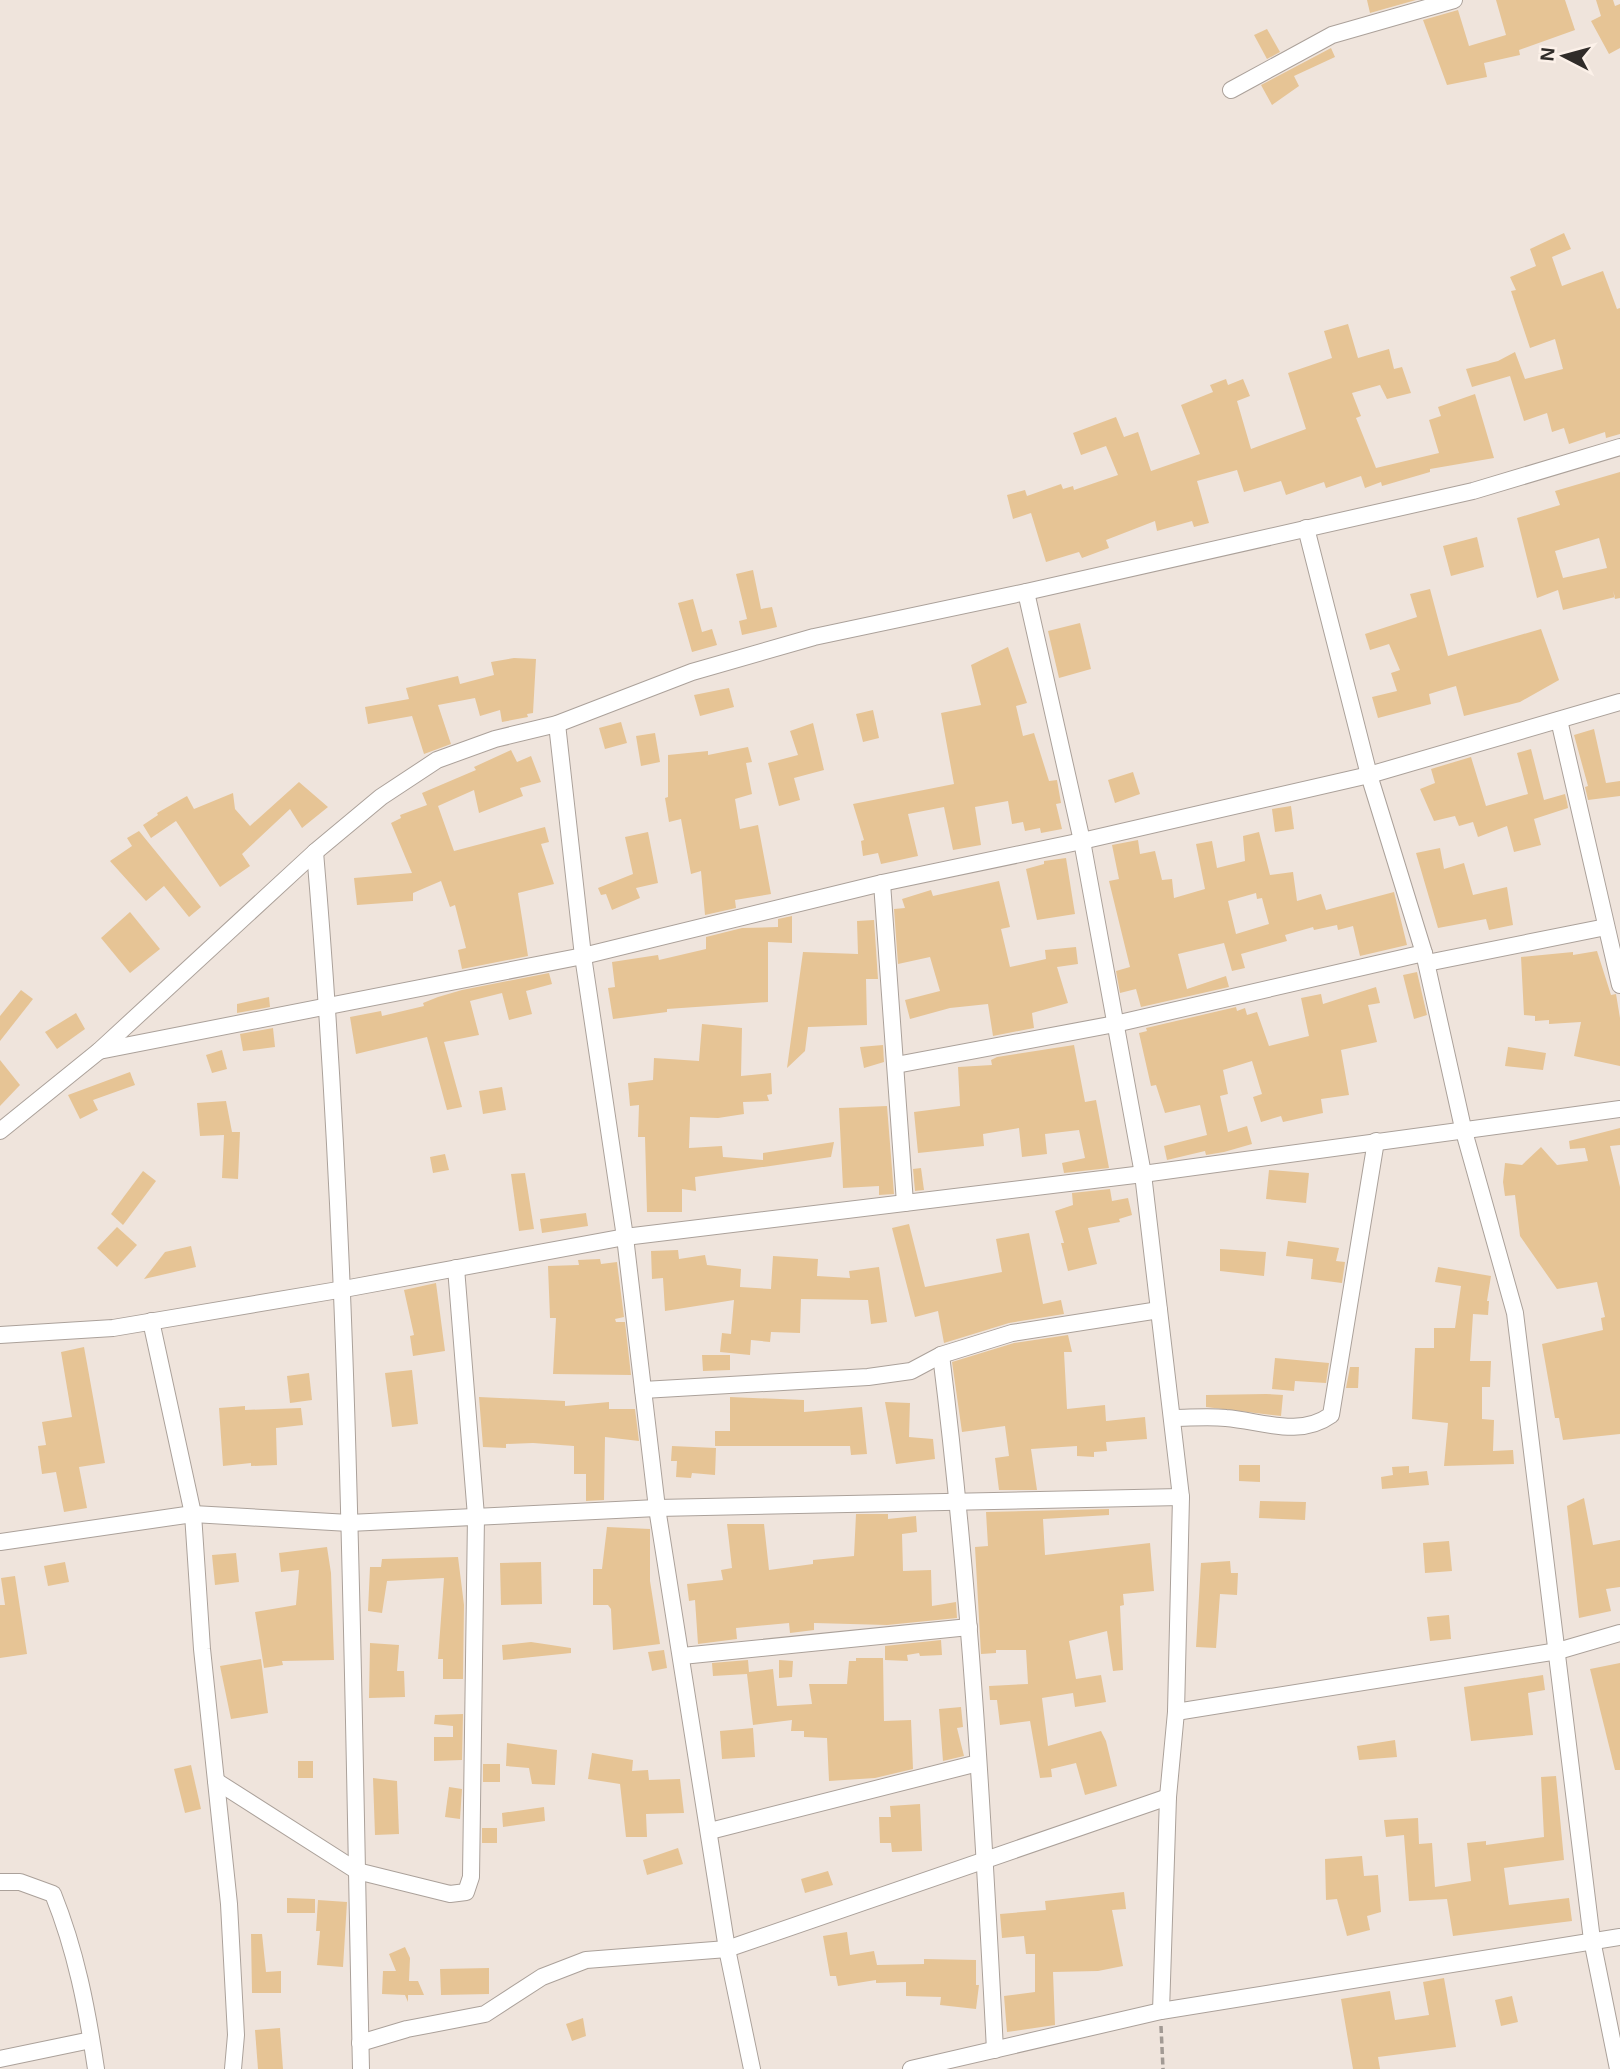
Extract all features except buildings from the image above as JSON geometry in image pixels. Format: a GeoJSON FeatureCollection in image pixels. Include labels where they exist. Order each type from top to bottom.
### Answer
{"type":"FeatureCollection","features":[{"type":"Feature","properties":{"kind":"street"},"geometry":{"type":"LineString","coordinates":[[1231,90],[1332,35],[1454,0]]}},
{"type":"Feature","properties":{"kind":"street"},"geometry":{"type":"LineString","coordinates":[[0,1131],[99,1051],[315,852],[381,797],[437,760],[495,739],[557,724],[692,672],[814,636],[1026,592],[1473,491],[1620,447]]}},
{"type":"Feature","properties":{"kind":"street"},"geometry":{"type":"LineString","coordinates":[[1306,528],[1369,775],[1425,958],[1463,1128],[1515,1313],[1592,1940],[1618,2069]]}},
{"type":"Feature","properties":{"kind":"street"},"geometry":{"type":"LineString","coordinates":[[1026,592],[1082,841],[1143,1174],[1181,1497],[1176,1712],[1168,1797],[1161,2011]]}},
{"type":"Feature","properties":{"kind":"street"},"geometry":{"type":"LineString","coordinates":[[99,1051],[583,956],[882,883],[1082,841],[1369,775],[1620,702]]}},
{"type":"Feature","properties":{"kind":"street"},"geometry":{"type":"LineString","coordinates":[[1559,720],[1620,985]]}},
{"type":"Feature","properties":{"kind":"street"},"geometry":{"type":"LineString","coordinates":[[557,724],[583,956],[625,1237],[657,1508],[727,1949],[752,2069]]}},
{"type":"Feature","properties":{"kind":"street"},"geometry":{"type":"LineString","coordinates":[[315,852],[328,1007],[344,1289],[361,2069]]}},
{"type":"Feature","properties":{"kind":"street"},"geometry":{"type":"LineString","coordinates":[[882,883],[905,1203]]}},
{"type":"Feature","properties":{"kind":"street"},"geometry":{"type":"LineString","coordinates":[[896,1065],[1115,1024],[1425,958],[1606,927]]}},
{"type":"Feature","properties":{"kind":"street"},"geometry":{"type":"LineString","coordinates":[[0,1335],[113,1328],[625,1237],[1143,1174],[1463,1128],[1620,1109]]}},
{"type":"Feature","properties":{"kind":"street"},"geometry":{"type":"LineString","coordinates":[[1172,1418],[1227,1418],[1283,1427],[1320,1423],[1331,1415],[1376,1141]]}},
{"type":"Feature","properties":{"kind":"street"},"geometry":{"type":"LineString","coordinates":[[216,1781],[358,1871],[450,1894],[466,1892],[471,1877],[476,1516],[456,1268]]}},
{"type":"Feature","properties":{"kind":"street"},"geometry":{"type":"LineString","coordinates":[[643,1390],[869,1377],[911,1370],[941,1355],[1012,1333],[1159,1310]]}},
{"type":"Feature","properties":{"kind":"street"},"geometry":{"type":"LineString","coordinates":[[151,1321],[193,1514],[202,1649],[229,1904],[236,2035],[233,2069]]}},
{"type":"Feature","properties":{"kind":"street"},"geometry":{"type":"LineString","coordinates":[[941,1355],[959,1502],[986,1860],[995,2050]]}},
{"type":"Feature","properties":{"kind":"street"},"geometry":{"type":"LineString","coordinates":[[0,1542],[193,1514],[349,1523],[657,1508],[1181,1497]]}},
{"type":"Feature","properties":{"kind":"street"},"geometry":{"type":"LineString","coordinates":[[682,1656],[968,1627]]}},
{"type":"Feature","properties":{"kind":"street"},"geometry":{"type":"LineString","coordinates":[[1176,1712],[1558,1651],[1620,1633]]}},
{"type":"Feature","properties":{"kind":"street"},"geometry":{"type":"LineString","coordinates":[[710,1831],[978,1763]]}},
{"type":"Feature","properties":{"kind":"street"},"geometry":{"type":"LineString","coordinates":[[360,2043],[407,2029],[485,2014],[542,1977],[586,1960],[727,1949],[1168,1797]]}},
{"type":"Feature","properties":{"kind":"street"},"geometry":{"type":"LineString","coordinates":[[0,1882],[20,1882],[53,1894],[69,1934],[83,1987],[96,2069]]}},
{"type":"Feature","properties":{"kind":"street"},"geometry":{"type":"LineString","coordinates":[[912,2069],[1161,2011],[1620,1937]]}},
{"type":"Feature","properties":{"kind":"street"},"geometry":{"type":"LineString","coordinates":[[0,2059],[92,2040]]}},
{"type":"Feature","properties":{"kind":"path"},"geometry":{"type":"LineString","coordinates":[[1161,2011],[1163,2069]]}}]}
